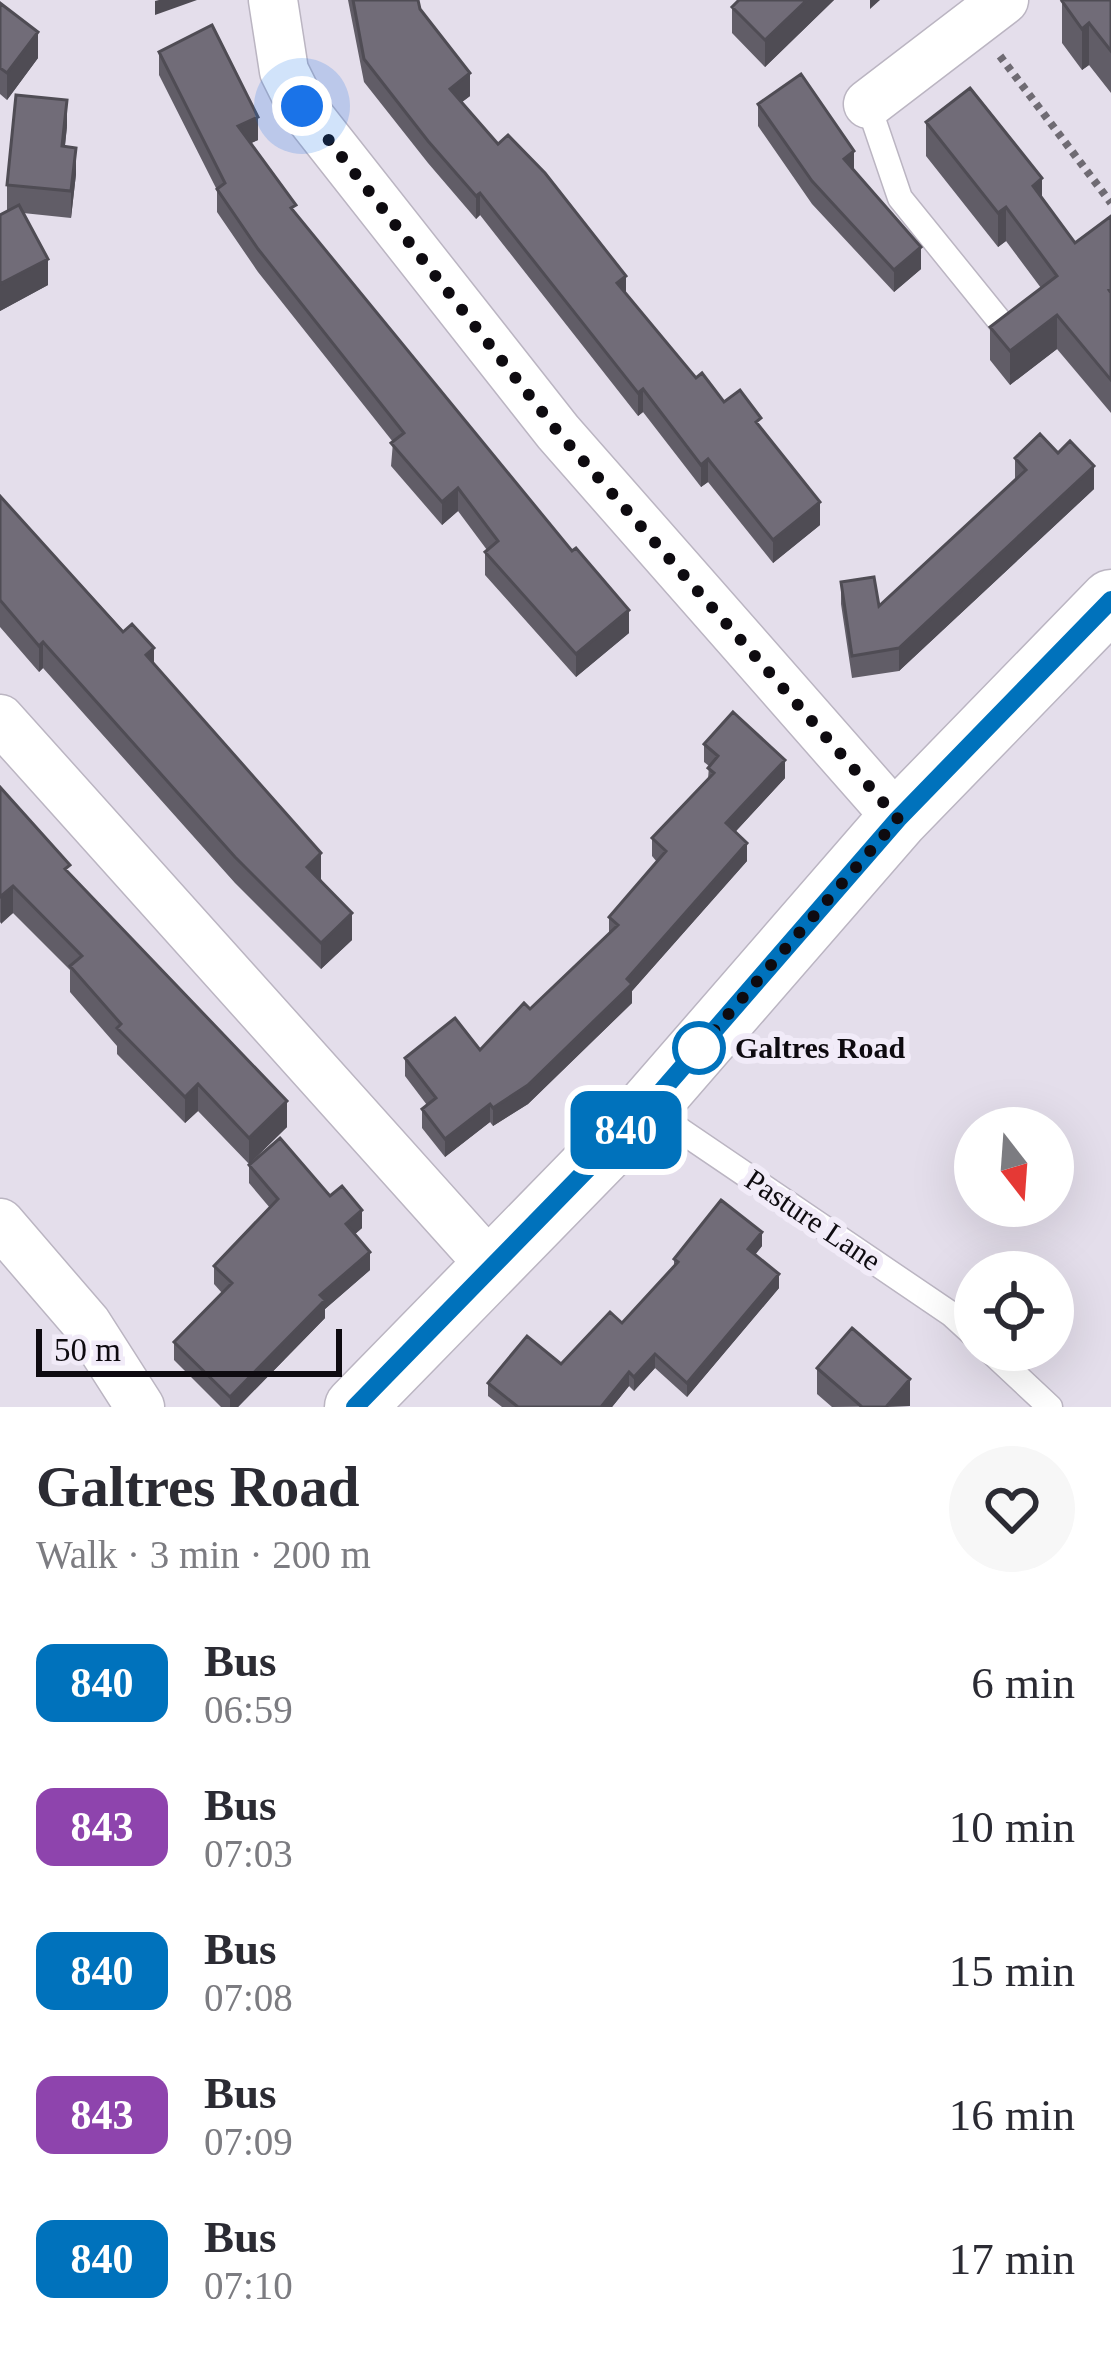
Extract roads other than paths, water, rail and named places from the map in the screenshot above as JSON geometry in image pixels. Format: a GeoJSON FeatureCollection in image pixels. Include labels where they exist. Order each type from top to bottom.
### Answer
{"type":"FeatureCollection","features":[{"type":"Feature","properties":{"kind":"street"},"geometry":{"type":"LineString","coordinates":[[274,0],[284,71],[302,106],[558,432],[898,819]]}},
{"type":"Feature","properties":{"kind":"street"},"geometry":{"type":"LineString","coordinates":[[868,104],[989,11]]}},
{"type":"Feature","properties":{"kind":"street"},"geometry":{"type":"LineString","coordinates":[[356,1407],[647,1108],[898,819],[1111,600]]}},
{"type":"Feature","properties":{"kind":"street"},"geometry":{"type":"LineString","coordinates":[[0,719],[492,1267]]}},
{"type":"Feature","properties":{"kind":"street"},"geometry":{"type":"LineString","coordinates":[[0,1223],[87,1324],[140,1407]]}},
{"type":"Feature","properties":{"kind":"lane"},"geometry":{"type":"LineString","coordinates":[[868,104],[900,199],[1001,324]]}},
{"type":"Feature","properties":{"kind":"lane","name":"Pasture Lane"},"geometry":{"type":"LineString","coordinates":[[647,1108],[954,1317]]}},
{"type":"Feature","properties":{"kind":"lane"},"geometry":{"type":"LineString","coordinates":[[1011,1371],[1050,1407]]}},
{"type":"Feature","properties":{"kind":"place","name":"Galtres Road"},"geometry":{"type":"Point","coordinates":[699,1048]}}]}
